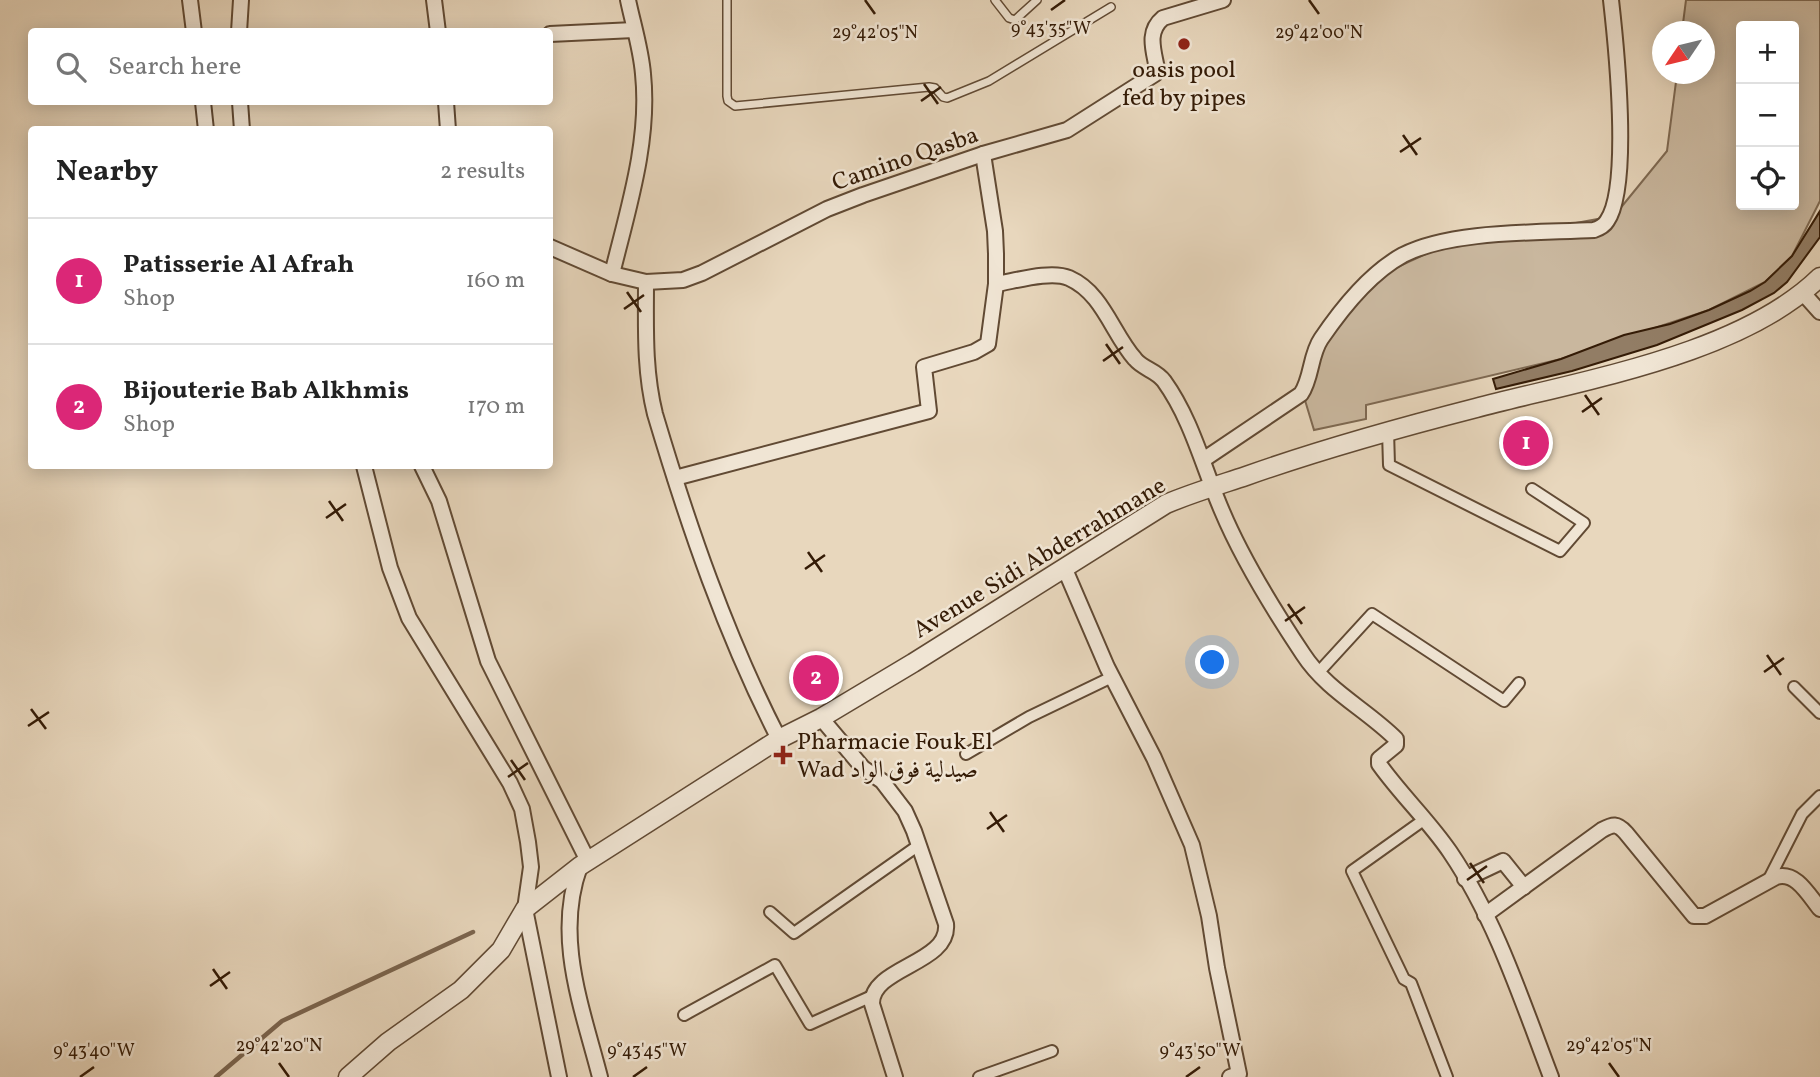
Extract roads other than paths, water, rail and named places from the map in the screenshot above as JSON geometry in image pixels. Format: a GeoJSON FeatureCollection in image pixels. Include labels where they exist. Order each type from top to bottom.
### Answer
{"type":"FeatureCollection","features":[{"type":"Feature","properties":{"kind":"street"},"geometry":{"type":"LineString","coordinates":[[190,0],[194,28]]}},
{"type":"Feature","properties":{"kind":"street"},"geometry":{"type":"LineString","coordinates":[[239,28],[241,0]]}},
{"type":"Feature","properties":{"kind":"street"},"geometry":{"type":"LineString","coordinates":[[434,0],[438,28]]}},
{"type":"Feature","properties":{"kind":"street"},"geometry":{"type":"LineString","coordinates":[[612,274],[638,164],[642,135],[643,73],[628,0]]}},
{"type":"Feature","properties":{"kind":"street","name":"Camino Qasba"},"geometry":{"type":"LineString","coordinates":[[553,248],[612,274],[646,282],[683,280],[702,273],[827,209],[983,154],[1053,136],[1082,122],[1155,74],[1157,69],[1152,37],[1156,24],[1163,18],[1223,0]]}},
{"type":"Feature","properties":{"kind":"street"},"geometry":{"type":"LineString","coordinates":[[1203,460],[1301,394],[1323,336],[1369,280],[1388,264],[1438,242],[1462,238],[1594,230],[1605,225],[1612,213],[1620,150],[1611,0]]}},
{"type":"Feature","properties":{"kind":"street"},"geometry":{"type":"LineString","coordinates":[[553,34],[634,30]]}},
{"type":"Feature","properties":{"kind":"street"},"geometry":{"type":"LineString","coordinates":[[203,105],[206,126]]}},
{"type":"Feature","properties":{"kind":"street"},"geometry":{"type":"LineString","coordinates":[[240,105],[242,126]]}},
{"type":"Feature","properties":{"kind":"street"},"geometry":{"type":"LineString","coordinates":[[446,105],[448,126]]}},
{"type":"Feature","properties":{"kind":"street"},"geometry":{"type":"LineString","coordinates":[[675,478],[927,412],[930,404],[924,367],[985,347],[988,341],[996,284],[995,231],[983,154]]}},
{"type":"Feature","properties":{"kind":"street"},"geometry":{"type":"LineString","coordinates":[[996,284],[1056,275],[1069,278],[1097,301],[1135,360],[1155,371],[1164,380],[1182,408],[1230,529],[1271,604],[1317,674],[1396,739],[1395,745],[1379,759],[1379,764],[1451,853],[1485,915],[1513,977],[1551,1077]]}},
{"type":"Feature","properties":{"kind":"street","name":"Avenue Sidi Abderrahmane"},"geometry":{"type":"LineString","coordinates":[[525,909],[584,864],[779,739],[821,718],[913,663],[1166,504],[1332,446],[1600,377],[1711,343],[1803,293],[1820,277]]}},
{"type":"Feature","properties":{"kind":"street"},"geometry":{"type":"LineString","coordinates":[[646,282],[646,358],[649,389],[675,478],[715,592],[756,695],[779,739]]}},
{"type":"Feature","properties":{"kind":"street"},"geometry":{"type":"LineString","coordinates":[[1803,293],[1820,312]]}},
{"type":"Feature","properties":{"kind":"street"},"geometry":{"type":"LineString","coordinates":[[1388,431],[1389,465],[1560,551],[1584,523],[1532,489]]}},
{"type":"Feature","properties":{"kind":"street"},"geometry":{"type":"LineString","coordinates":[[365,469],[390,568],[409,618],[510,783],[522,809],[531,867],[525,909],[559,1077]]}},
{"type":"Feature","properties":{"kind":"street"},"geometry":{"type":"LineString","coordinates":[[424,469],[439,500],[488,661],[584,864],[572,890],[569,939],[572,964],[600,1077]]}},
{"type":"Feature","properties":{"kind":"street"},"geometry":{"type":"LineString","coordinates":[[1063,567],[1112,677],[1154,758],[1192,845],[1209,916],[1239,1076]]}},
{"type":"Feature","properties":{"kind":"street"},"geometry":{"type":"LineString","coordinates":[[1317,674],[1372,614],[1504,701],[1519,683]]}},
{"type":"Feature","properties":{"kind":"street"},"geometry":{"type":"LineString","coordinates":[[966,754],[1029,717],[1112,677]]}},
{"type":"Feature","properties":{"kind":"street"},"geometry":{"type":"LineString","coordinates":[[1794,687],[1820,713]]}},
{"type":"Feature","properties":{"kind":"street"},"geometry":{"type":"LineString","coordinates":[[684,1016],[775,965],[810,1024],[872,996],[879,986],[939,946],[946,937],[943,913],[905,811],[889,789],[863,768],[821,718]]}},
{"type":"Feature","properties":{"kind":"street"},"geometry":{"type":"LineString","coordinates":[[1768,881],[1802,814],[1820,796]]}},
{"type":"Feature","properties":{"kind":"street"},"geometry":{"type":"LineString","coordinates":[[1425,819],[1352,871],[1404,979],[1411,983],[1447,1077]]}},
{"type":"Feature","properties":{"kind":"street"},"geometry":{"type":"LineString","coordinates":[[1485,915],[1602,830],[1613,825],[1619,825],[1626,832],[1694,916],[1705,916],[1781,875],[1789,875],[1820,909]]}},
{"type":"Feature","properties":{"kind":"street"},"geometry":{"type":"LineString","coordinates":[[770,912],[794,933],[919,845]]}},
{"type":"Feature","properties":{"kind":"street"},"geometry":{"type":"LineString","coordinates":[[1465,879],[1503,861],[1524,887]]}},
{"type":"Feature","properties":{"kind":"street"},"geometry":{"type":"LineString","coordinates":[[348,1077],[388,1042],[461,990],[501,950],[525,909]]}},
{"type":"Feature","properties":{"kind":"street"},"geometry":{"type":"LineString","coordinates":[[872,996],[895,1077]]}},
{"type":"Feature","properties":{"kind":"street"},"geometry":{"type":"LineString","coordinates":[[979,1077],[1052,1051]]}},
{"type":"Feature","properties":{"kind":"lane"},"geometry":{"type":"LineString","coordinates":[[727,0],[727,96],[735,106],[929,87],[935,88],[947,98],[989,81],[1111,7]]}},
{"type":"Feature","properties":{"kind":"lane"},"geometry":{"type":"LineString","coordinates":[[995,0],[1009,18],[1015,20],[1037,0]]}},
{"type":"Feature","properties":{"kind":"waterway"},"geometry":{"type":"LineString","coordinates":[[216,1077],[282,1021],[473,932]]}},
{"type":"Feature","properties":{"kind":"place","name":"oasis pool fed by pipes"},"geometry":{"type":"Point","coordinates":[1184,44]}},
{"type":"Feature","properties":{"kind":"place","name":"Patisserie Al Afrah"},"geometry":{"type":"Point","coordinates":[1526,443]}},
{"type":"Feature","properties":{"kind":"place","name":"Bijouterie Bab Alkhmis"},"geometry":{"type":"Point","coordinates":[816,678]}},
{"type":"Feature","properties":{"kind":"place","name":"Pharmacie Fouk El Wad صيدلية فوق الواد"},"geometry":{"type":"Point","coordinates":[783,755]}}]}
